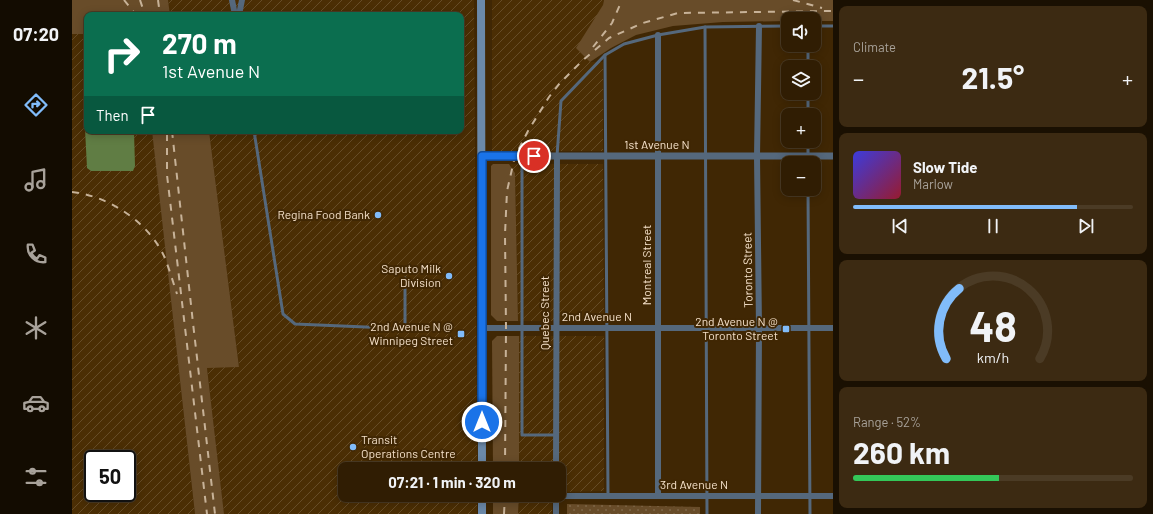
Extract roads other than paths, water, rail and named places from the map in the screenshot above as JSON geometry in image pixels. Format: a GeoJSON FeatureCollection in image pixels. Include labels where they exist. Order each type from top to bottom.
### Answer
{"type":"FeatureCollection","features":[{"type":"Feature","properties":{"kind":"main road"},"geometry":{"type":"LineString","coordinates":[[481,0],[482,462]]}},
{"type":"Feature","properties":{"kind":"main road"},"geometry":{"type":"LineString","coordinates":[[482,502],[482,514]]}},
{"type":"Feature","properties":{"kind":"street"},"geometry":{"type":"LineString","coordinates":[[232,0],[234,12]]}},
{"type":"Feature","properties":{"kind":"street"},"geometry":{"type":"LineString","coordinates":[[239,12],[242,0]]}},
{"type":"Feature","properties":{"kind":"street","name":"Toronto Street"},"geometry":{"type":"LineString","coordinates":[[758,514],[759,328],[757,156],[759,26]]}},
{"type":"Feature","properties":{"kind":"street","name":"Montreal Street"},"geometry":{"type":"LineString","coordinates":[[658,34],[658,496]]}},
{"type":"Feature","properties":{"kind":"street","name":"1st Avenue N"},"geometry":{"type":"LineString","coordinates":[[482,156],[757,156],[781,158]]}},
{"type":"Feature","properties":{"kind":"street","name":"Quebec Street"},"geometry":{"type":"LineString","coordinates":[[556,462],[557,156]]}},
{"type":"Feature","properties":{"kind":"street","name":"1st Avenue N"},"geometry":{"type":"LineString","coordinates":[[821,158],[833,156]]}},
{"type":"Feature","properties":{"kind":"street","name":"2nd Avenue N"},"geometry":{"type":"LineString","coordinates":[[481,328],[833,328]]}},
{"type":"Feature","properties":{"kind":"street","name":"3rd Avenue N"},"geometry":{"type":"LineString","coordinates":[[566,496],[833,496]]}},
{"type":"Feature","properties":{"kind":"street"},"geometry":{"type":"LineString","coordinates":[[556,502],[556,514]]}},
{"type":"Feature","properties":{"kind":"lane"},"geometry":{"type":"LineString","coordinates":[[557,156],[561,101],[605,55],[624,44],[658,34],[705,27],[781,26]]}},
{"type":"Feature","properties":{"kind":"lane"},"geometry":{"type":"LineString","coordinates":[[821,26],[833,26]]}},
{"type":"Feature","properties":{"kind":"lane"},"geometry":{"type":"LineString","coordinates":[[705,27],[707,514]]}},
{"type":"Feature","properties":{"kind":"lane"},"geometry":{"type":"LineString","coordinates":[[605,55],[608,496]]}},
{"type":"Feature","properties":{"kind":"lane"},"geometry":{"type":"LineString","coordinates":[[254,134],[283,314],[294,324],[389,328]]}},
{"type":"Feature","properties":{"kind":"lane"},"geometry":{"type":"LineString","coordinates":[[522,156],[522,435],[556,435]]}},
{"type":"Feature","properties":{"kind":"lane"},"geometry":{"type":"LineString","coordinates":[[808,196],[810,514]]}},
{"type":"Feature","properties":{"kind":"lane"},"geometry":{"type":"LineString","coordinates":[[405,278],[405,328]]}},
{"type":"Feature","properties":{"kind":"railway"},"geometry":{"type":"LineString","coordinates":[[124,0],[134,12]]}},
{"type":"Feature","properties":{"kind":"railway"},"geometry":{"type":"LineString","coordinates":[[140,0],[144,12]]}},
{"type":"Feature","properties":{"kind":"railway"},"geometry":{"type":"LineString","coordinates":[[158,0],[160,12]]}},
{"type":"Feature","properties":{"kind":"railway"},"geometry":{"type":"LineString","coordinates":[[593,47],[612,23],[622,0]]}},
{"type":"Feature","properties":{"kind":"railway"},"geometry":{"type":"LineString","coordinates":[[793,0],[822,8]]}},
{"type":"Feature","properties":{"kind":"railway"},"geometry":{"type":"LineString","coordinates":[[505,462],[505,234],[507,191],[515,156],[528,131],[549,97],[560,83],[582,61],[609,38],[643,23],[678,13],[833,11]]}},
{"type":"Feature","properties":{"kind":"railway"},"geometry":{"type":"LineString","coordinates":[[167,134],[167,175],[207,514]]}},
{"type":"Feature","properties":{"kind":"railway"},"geometry":{"type":"LineString","coordinates":[[172,134],[215,514]]}},
{"type":"Feature","properties":{"kind":"railway"},"geometry":{"type":"LineString","coordinates":[[72,192],[100,199],[113,205],[138,222],[148,232],[164,256],[177,294]]}},
{"type":"Feature","properties":{"kind":"railway"},"geometry":{"type":"LineString","coordinates":[[504,514],[505,502]]}},
{"type":"Feature","properties":{"kind":"place","name":"Regina Food Bank"},"geometry":{"type":"Point","coordinates":[378,215]}},
{"type":"Feature","properties":{"kind":"place","name":"Saputo Milk Division"},"geometry":{"type":"Point","coordinates":[449,276]}},
{"type":"Feature","properties":{"kind":"place","name":"2nd Avenue N @ Toronto Street"},"geometry":{"type":"Point","coordinates":[786,329]}},
{"type":"Feature","properties":{"kind":"place","name":"2nd Avenue N @ Winnipeg Street"},"geometry":{"type":"Point","coordinates":[461,334]}},
{"type":"Feature","properties":{"kind":"place","name":"Transit Operations Centre"},"geometry":{"type":"Point","coordinates":[353,447]}}]}
